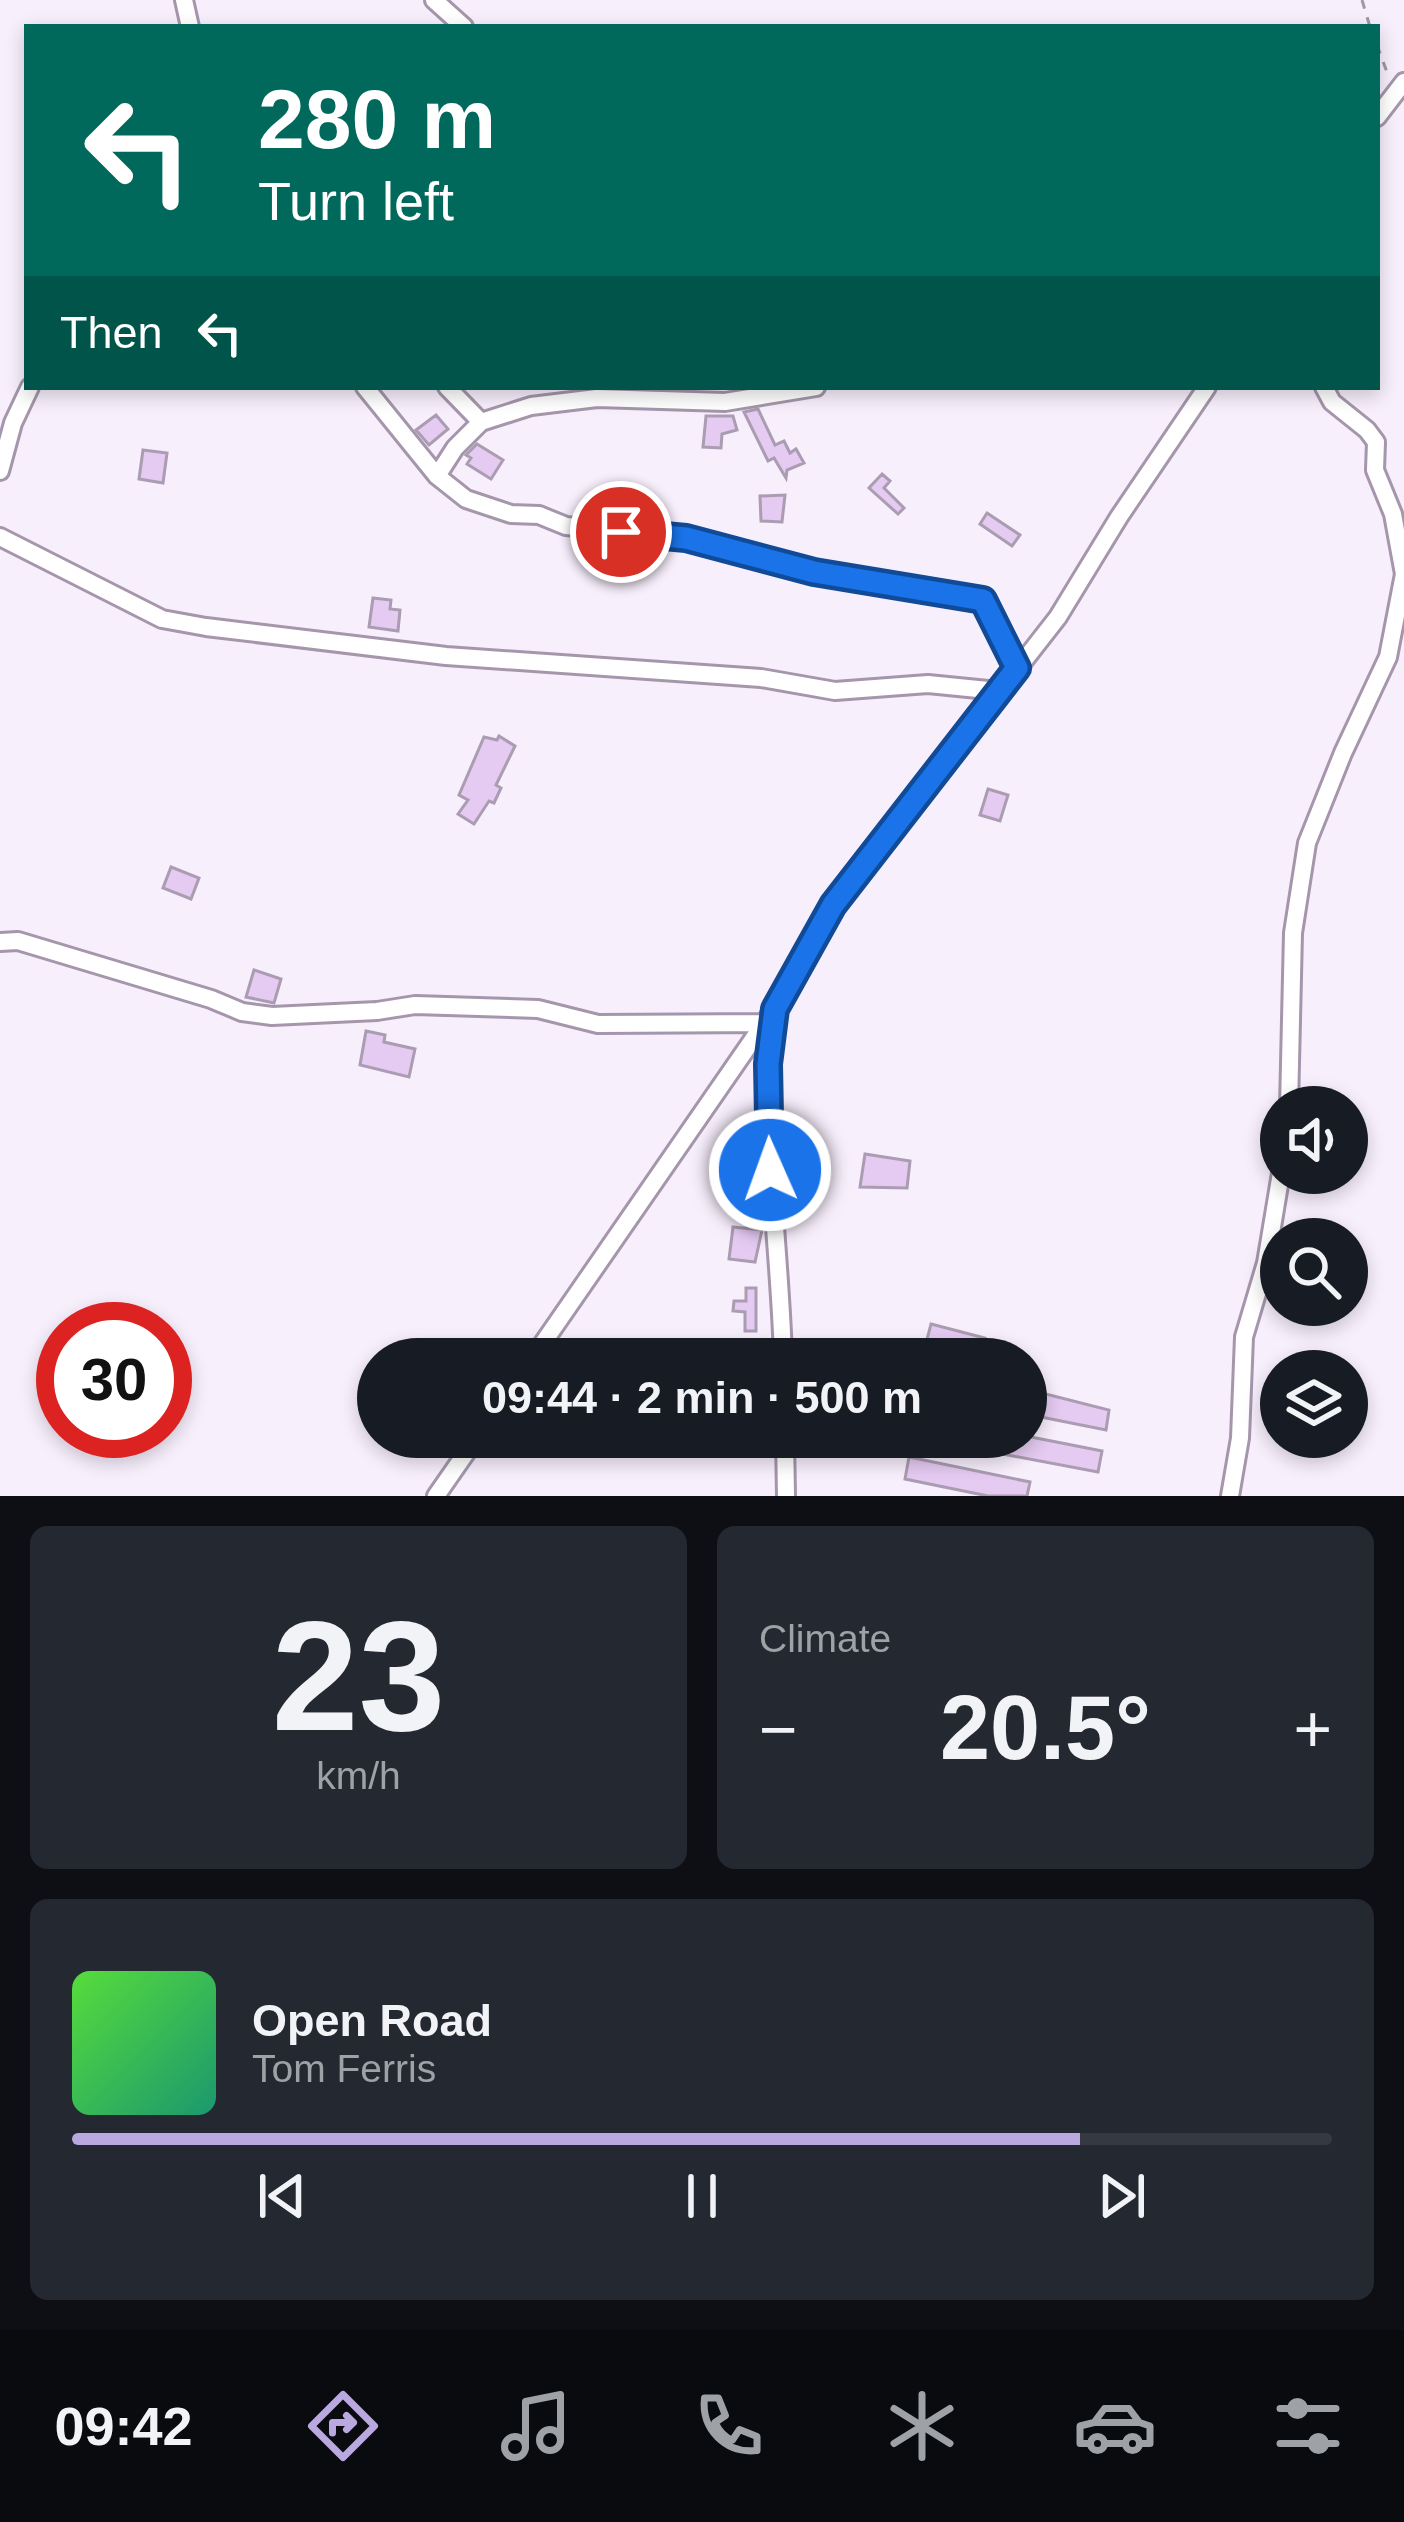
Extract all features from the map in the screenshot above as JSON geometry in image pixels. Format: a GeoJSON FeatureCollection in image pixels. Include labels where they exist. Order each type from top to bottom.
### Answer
{"type":"FeatureCollection","features":[{"type":"Feature","properties":{"kind":"street"},"geometry":{"type":"LineString","coordinates":[[434,0],[461,24]]}},
{"type":"Feature","properties":{"kind":"street"},"geometry":{"type":"LineString","coordinates":[[1380,113],[1400,88]]}},
{"type":"Feature","properties":{"kind":"street"},"geometry":{"type":"LineString","coordinates":[[0,471],[13,423],[29,390]]}},
{"type":"Feature","properties":{"kind":"street"},"geometry":{"type":"LineString","coordinates":[[367,390],[437,476],[466,499],[566,526],[686,538],[814,572],[983,600],[1017,668]]}},
{"type":"Feature","properties":{"kind":"street"},"geometry":{"type":"LineString","coordinates":[[450,390],[482,422]]}},
{"type":"Feature","properties":{"kind":"street"},"geometry":{"type":"LineString","coordinates":[[437,476],[455,448],[482,422],[531,406],[597,398],[724,402],[798,390]]}},
{"type":"Feature","properties":{"kind":"street"},"geometry":{"type":"LineString","coordinates":[[547,1338],[770,1016],[833,905],[1058,617],[1205,390]]}},
{"type":"Feature","properties":{"kind":"street"},"geometry":{"type":"LineString","coordinates":[[1289,1086],[1293,934],[1307,843],[1388,657],[1403,574],[1393,514],[1375,470],[1376,442],[1332,402],[1326,390]]}},
{"type":"Feature","properties":{"kind":"street"},"geometry":{"type":"LineString","coordinates":[[0,538],[162,620],[206,628],[446,656],[761,679],[835,691],[928,684],[998,691]]}},
{"type":"Feature","properties":{"kind":"street"},"geometry":{"type":"LineString","coordinates":[[0,942],[18,941],[242,1012],[272,1016],[415,1005],[538,1009],[598,1024],[770,1016]]}},
{"type":"Feature","properties":{"kind":"street"},"geometry":{"type":"LineString","coordinates":[[770,1016],[768,1132],[782,1338]]}},
{"type":"Feature","properties":{"kind":"street"},"geometry":{"type":"LineString","coordinates":[[1230,1496],[1240,1438],[1244,1337],[1266,1263],[1278,1194]]}},
{"type":"Feature","properties":{"kind":"street"},"geometry":{"type":"LineString","coordinates":[[436,1496],[462,1458]]}},
{"type":"Feature","properties":{"kind":"street"},"geometry":{"type":"LineString","coordinates":[[785,1458],[786,1496]]}},
{"type":"Feature","properties":{"kind":"path"},"geometry":{"type":"LineString","coordinates":[[1380,51],[1400,88]]}},
{"type":"Feature","properties":{"kind":"building"},"geometry":{"type":"Polygon","coordinates":[[[758,409],[775,445],[784,441],[790,453],[796,449],[804,463],[787,470],[786,478],[774,458],[768,461],[744,412],[758,409]]]}},
{"type":"Feature","properties":{"kind":"building"},"geometry":{"type":"Polygon","coordinates":[[[436,415],[448,429],[429,445],[416,430],[436,415]]]}},
{"type":"Feature","properties":{"kind":"building"},"geometry":{"type":"Polygon","coordinates":[[[706,416],[733,416],[737,430],[722,434],[721,448],[703,447],[706,416]]]}},
{"type":"Feature","properties":{"kind":"building"},"geometry":{"type":"Polygon","coordinates":[[[477,444],[503,460],[491,479],[467,464],[471,458],[466,455],[477,444]]]}},
{"type":"Feature","properties":{"kind":"building"},"geometry":{"type":"Polygon","coordinates":[[[143,450],[167,453],[163,483],[139,479],[143,450]]]}},
{"type":"Feature","properties":{"kind":"building"},"geometry":{"type":"Polygon","coordinates":[[[882,474],[890,481],[884,488],[904,508],[898,514],[869,488],[882,474]]]}},
{"type":"Feature","properties":{"kind":"building"},"geometry":{"type":"Polygon","coordinates":[[[785,495],[782,522],[761,521],[760,496],[785,495]]]}},
{"type":"Feature","properties":{"kind":"building"},"geometry":{"type":"Polygon","coordinates":[[[987,513],[1020,535],[1012,546],[980,524],[987,513]]]}},
{"type":"Feature","properties":{"kind":"building"},"geometry":{"type":"Polygon","coordinates":[[[373,598],[391,600],[390,609],[400,610],[398,631],[369,627],[373,598]]]}},
{"type":"Feature","properties":{"kind":"building"},"geometry":{"type":"Polygon","coordinates":[[[499,736],[515,746],[496,785],[501,788],[494,803],[489,801],[474,824],[458,814],[468,800],[459,795],[484,737],[497,740],[499,736]]]}},
{"type":"Feature","properties":{"kind":"building"},"geometry":{"type":"Polygon","coordinates":[[[988,789],[1008,795],[1000,821],[980,815],[988,789]]]}},
{"type":"Feature","properties":{"kind":"building"},"geometry":{"type":"Polygon","coordinates":[[[171,867],[199,878],[191,899],[163,888],[171,867]]]}},
{"type":"Feature","properties":{"kind":"building"},"geometry":{"type":"Polygon","coordinates":[[[254,970],[281,979],[274,1003],[246,997],[254,970]]]}},
{"type":"Feature","properties":{"kind":"building"},"geometry":{"type":"Polygon","coordinates":[[[366,1031],[385,1035],[384,1042],[415,1049],[409,1077],[360,1065],[366,1031]]]}},
{"type":"Feature","properties":{"kind":"building"},"geometry":{"type":"Polygon","coordinates":[[[865,1154],[910,1161],[907,1188],[860,1187],[865,1154]]]}},
{"type":"Feature","properties":{"kind":"building"},"geometry":{"type":"Polygon","coordinates":[[[733,1227],[762,1230],[755,1262],[729,1259],[733,1227]]]}},
{"type":"Feature","properties":{"kind":"building"},"geometry":{"type":"Polygon","coordinates":[[[746,1288],[756,1288],[756,1331],[745,1331],[745,1312],[733,1311],[734,1301],[746,1301],[746,1288]]]}},
{"type":"Feature","properties":{"kind":"building"},"geometry":{"type":"Polygon","coordinates":[[[931,1324],[985,1338],[927,1338],[931,1324]]]}},
{"type":"Feature","properties":{"kind":"building"},"geometry":{"type":"Polygon","coordinates":[[[1047,1394],[1109,1410],[1106,1430],[1047,1418],[1047,1394]]]}},
{"type":"Feature","properties":{"kind":"building"},"geometry":{"type":"Polygon","coordinates":[[[1047,1440],[1102,1451],[1098,1472],[1024,1458],[1047,1458],[1047,1440]]]}},
{"type":"Feature","properties":{"kind":"building"},"geometry":{"type":"Polygon","coordinates":[[[909,1458],[914,1458],[1030,1482],[1027,1496],[988,1496],[905,1479],[909,1458]]]}},
{"type":"Feature","properties":{"kind":"route"},"geometry":{"type":"LineString","coordinates":[[621,532],[686,538],[814,572],[983,600],[1017,668],[833,905],[775,1009],[768,1064],[770,1170]]}}]}
